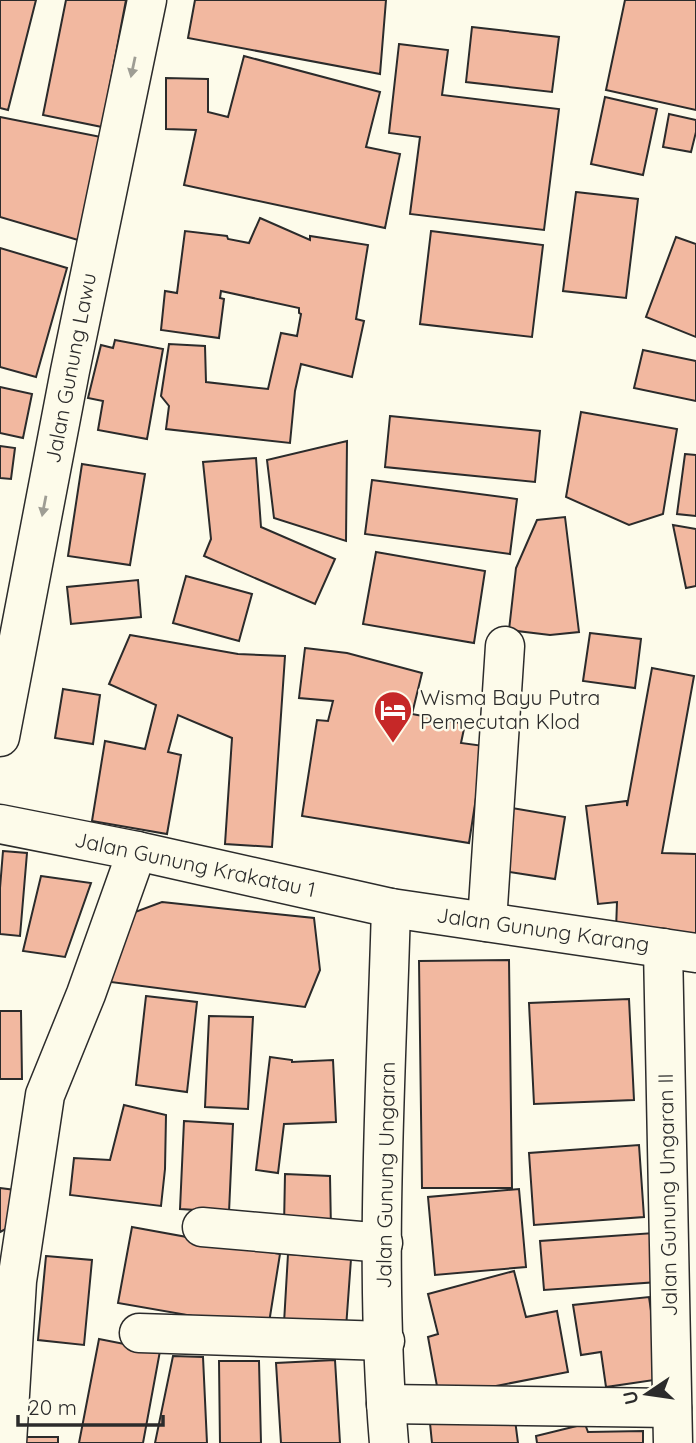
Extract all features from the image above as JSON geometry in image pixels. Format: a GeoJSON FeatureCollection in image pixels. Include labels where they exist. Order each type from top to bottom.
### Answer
{"type":"FeatureCollection","features":[{"type":"Feature","properties":{"kind":"street","name":"Jalan Gunung Lawu"},"geometry":{"type":"LineString","coordinates":[[0,737],[72,358],[146,0]]}},
{"type":"Feature","properties":{"kind":"street"},"geometry":{"type":"LineString","coordinates":[[487,922],[505,646]]}},
{"type":"Feature","properties":{"kind":"street","name":"Jalan Gunung Krakatau 1"},"geometry":{"type":"LineString","coordinates":[[0,824],[137,851],[391,908]]}},
{"type":"Feature","properties":{"kind":"street"},"geometry":{"type":"LineString","coordinates":[[7,1443],[18,1282],[46,1095],[86,994],[137,851]]}},
{"type":"Feature","properties":{"kind":"street","name":"Jalan Gunung Karang"},"geometry":{"type":"LineString","coordinates":[[391,908],[680,950]]}},
{"type":"Feature","properties":{"kind":"street","name":"Jalan Gunung Ungaran"},"geometry":{"type":"LineString","coordinates":[[389,1443],[383,1243],[391,908]]}},
{"type":"Feature","properties":{"kind":"street","name":"Jalan Gunung Ungaran II"},"geometry":{"type":"LineString","coordinates":[[673,1425],[680,950]]}},
{"type":"Feature","properties":{"kind":"street"},"geometry":{"type":"LineString","coordinates":[[202,1227],[383,1243]]}},
{"type":"Feature","properties":{"kind":"street"},"geometry":{"type":"LineString","coordinates":[[139,1333],[385,1341]]}},
{"type":"Feature","properties":{"kind":"street"},"geometry":{"type":"LineString","coordinates":[[386,1404],[673,1425]]}},
{"type":"Feature","properties":{"kind":"building"},"geometry":{"type":"Polygon","coordinates":[[[0,0],[36,0],[8,110],[0,108],[0,0]]]}},
{"type":"Feature","properties":{"kind":"building"},"geometry":{"type":"Polygon","coordinates":[[[66,0],[126,0],[102,127],[43,115],[66,0]]]}},
{"type":"Feature","properties":{"kind":"building"},"geometry":{"type":"Polygon","coordinates":[[[195,0],[386,0],[380,74],[188,38],[195,0]]]}},
{"type":"Feature","properties":{"kind":"building"},"geometry":{"type":"Polygon","coordinates":[[[625,0],[696,0],[696,110],[606,90],[625,0]]]}},
{"type":"Feature","properties":{"kind":"building"},"geometry":{"type":"Polygon","coordinates":[[[472,27],[559,37],[552,92],[466,82],[472,27]]]}},
{"type":"Feature","properties":{"kind":"building"},"geometry":{"type":"Polygon","coordinates":[[[399,44],[448,50],[442,95],[559,109],[544,230],[410,214],[420,137],[389,133],[399,44]]]}},
{"type":"Feature","properties":{"kind":"building"},"geometry":{"type":"Polygon","coordinates":[[[244,56],[380,92],[366,147],[400,154],[385,228],[184,185],[196,130],[166,129],[166,78],[208,79],[208,112],[228,117],[244,56]]]}},
{"type":"Feature","properties":{"kind":"building"},"geometry":{"type":"Polygon","coordinates":[[[605,97],[657,109],[643,175],[591,164],[605,97]]]}},
{"type":"Feature","properties":{"kind":"building"},"geometry":{"type":"Polygon","coordinates":[[[669,114],[696,120],[691,152],[663,147],[669,114]]]}},
{"type":"Feature","properties":{"kind":"building"},"geometry":{"type":"Polygon","coordinates":[[[0,117],[106,138],[78,240],[0,217],[0,117]]]}},
{"type":"Feature","properties":{"kind":"building"},"geometry":{"type":"Polygon","coordinates":[[[576,192],[638,199],[626,298],[563,291],[576,192]]]}},
{"type":"Feature","properties":{"kind":"building"},"geometry":{"type":"Polygon","coordinates":[[[260,218],[310,240],[310,236],[368,245],[356,319],[364,321],[352,377],[301,364],[295,391],[290,443],[166,429],[169,406],[161,396],[169,344],[205,346],[206,382],[268,389],[281,333],[297,336],[301,314],[299,308],[221,291],[220,298],[224,299],[219,338],[161,330],[165,291],[177,293],[185,231],[227,236],[228,239],[249,243],[260,218]]]}},
{"type":"Feature","properties":{"kind":"building"},"geometry":{"type":"Polygon","coordinates":[[[431,231],[543,245],[532,337],[420,324],[431,231]]]}},
{"type":"Feature","properties":{"kind":"building"},"geometry":{"type":"Polygon","coordinates":[[[676,237],[696,244],[696,337],[646,317],[676,237]]]}},
{"type":"Feature","properties":{"kind":"building"},"geometry":{"type":"Polygon","coordinates":[[[0,248],[67,268],[36,377],[0,367],[0,248]]]}},
{"type":"Feature","properties":{"kind":"building"},"geometry":{"type":"Polygon","coordinates":[[[115,340],[163,349],[147,439],[98,430],[103,401],[88,398],[101,345],[113,348],[115,340]]]}},
{"type":"Feature","properties":{"kind":"building"},"geometry":{"type":"Polygon","coordinates":[[[643,350],[696,361],[696,401],[634,388],[643,350]]]}},
{"type":"Feature","properties":{"kind":"building"},"geometry":{"type":"Polygon","coordinates":[[[0,387],[32,394],[23,438],[0,433],[0,387]]]}},
{"type":"Feature","properties":{"kind":"building"},"geometry":{"type":"Polygon","coordinates":[[[581,412],[677,429],[663,514],[629,525],[566,497],[581,412]]]}},
{"type":"Feature","properties":{"kind":"building"},"geometry":{"type":"Polygon","coordinates":[[[390,416],[540,431],[535,482],[385,467],[390,416]]]}},
{"type":"Feature","properties":{"kind":"building"},"geometry":{"type":"Polygon","coordinates":[[[347,441],[346,541],[274,518],[267,460],[347,441]]]}},
{"type":"Feature","properties":{"kind":"building"},"geometry":{"type":"Polygon","coordinates":[[[0,446],[15,448],[11,479],[0,478],[0,446]]]}},
{"type":"Feature","properties":{"kind":"building"},"geometry":{"type":"Polygon","coordinates":[[[685,454],[696,455],[696,516],[677,514],[685,454]]]}},
{"type":"Feature","properties":{"kind":"building"},"geometry":{"type":"Polygon","coordinates":[[[256,458],[261,527],[335,559],[315,604],[204,556],[211,539],[203,462],[256,458]]]}},
{"type":"Feature","properties":{"kind":"building"},"geometry":{"type":"Polygon","coordinates":[[[82,464],[145,474],[130,565],[68,556],[82,464]]]}},
{"type":"Feature","properties":{"kind":"building"},"geometry":{"type":"Polygon","coordinates":[[[372,480],[517,499],[510,554],[365,534],[372,480]]]}},
{"type":"Feature","properties":{"kind":"building"},"geometry":{"type":"Polygon","coordinates":[[[565,517],[579,632],[550,635],[509,630],[516,568],[537,520],[565,517]]]}},
{"type":"Feature","properties":{"kind":"building"},"geometry":{"type":"Polygon","coordinates":[[[673,525],[696,529],[696,586],[686,588],[673,525]]]}},
{"type":"Feature","properties":{"kind":"building"},"geometry":{"type":"Polygon","coordinates":[[[376,552],[485,571],[474,643],[363,624],[376,552]]]}},
{"type":"Feature","properties":{"kind":"building"},"geometry":{"type":"Polygon","coordinates":[[[186,576],[252,594],[239,641],[173,623],[186,576]]]}},
{"type":"Feature","properties":{"kind":"building"},"geometry":{"type":"Polygon","coordinates":[[[138,580],[141,617],[71,624],[67,587],[138,580]]]}},
{"type":"Feature","properties":{"kind":"building"},"geometry":{"type":"Polygon","coordinates":[[[590,633],[641,639],[635,688],[583,681],[590,633]]]}},
{"type":"Feature","properties":{"kind":"building"},"geometry":{"type":"Polygon","coordinates":[[[130,635],[238,654],[285,656],[272,847],[225,844],[232,738],[178,715],[168,752],[181,755],[167,834],[92,821],[105,741],[145,749],[156,705],[109,684],[130,635]]]}},
{"type":"Feature","properties":{"kind":"building","name":"Wisma Bayu Putra Pemecutan Klod"},"geometry":{"type":"Polygon","coordinates":[[[305,648],[347,653],[422,673],[412,714],[465,724],[461,743],[484,746],[469,843],[302,816],[317,720],[328,721],[333,701],[299,698],[305,648]]]}},
{"type":"Feature","properties":{"kind":"building"},"geometry":{"type":"Polygon","coordinates":[[[652,668],[694,676],[662,853],[696,854],[696,934],[616,930],[617,902],[598,904],[586,806],[627,801],[627,806],[652,668]]]}},
{"type":"Feature","properties":{"kind":"building"},"geometry":{"type":"Polygon","coordinates":[[[63,689],[100,695],[93,744],[55,738],[63,689]]]}},
{"type":"Feature","properties":{"kind":"building"},"geometry":{"type":"Polygon","coordinates":[[[512,808],[565,817],[555,879],[503,871],[512,808]]]}},
{"type":"Feature","properties":{"kind":"building"},"geometry":{"type":"Polygon","coordinates":[[[3,851],[27,853],[20,936],[0,934],[3,851]]]}},
{"type":"Feature","properties":{"kind":"building"},"geometry":{"type":"Polygon","coordinates":[[[41,876],[91,883],[65,957],[23,951],[41,876]]]}},
{"type":"Feature","properties":{"kind":"building"},"geometry":{"type":"Polygon","coordinates":[[[162,902],[314,918],[320,970],[305,1007],[103,981],[135,912],[162,902]]]}},
{"type":"Feature","properties":{"kind":"building"},"geometry":{"type":"Polygon","coordinates":[[[509,960],[512,1188],[422,1188],[419,961],[509,960]]]}},
{"type":"Feature","properties":{"kind":"building"},"geometry":{"type":"Polygon","coordinates":[[[146,996],[197,1002],[187,1092],[136,1085],[146,996]]]}},
{"type":"Feature","properties":{"kind":"building"},"geometry":{"type":"Polygon","coordinates":[[[629,999],[634,1100],[534,1104],[529,1003],[629,999]]]}},
{"type":"Feature","properties":{"kind":"building"},"geometry":{"type":"Polygon","coordinates":[[[0,1011],[21,1011],[22,1079],[0,1079],[0,1011]]]}},
{"type":"Feature","properties":{"kind":"building"},"geometry":{"type":"Polygon","coordinates":[[[209,1016],[253,1017],[248,1109],[205,1107],[209,1016]]]}},
{"type":"Feature","properties":{"kind":"building"},"geometry":{"type":"Polygon","coordinates":[[[270,1057],[292,1062],[333,1060],[336,1122],[284,1124],[278,1173],[256,1170],[270,1057]]]}},
{"type":"Feature","properties":{"kind":"building"},"geometry":{"type":"Polygon","coordinates":[[[124,1105],[166,1115],[161,1206],[70,1195],[74,1158],[110,1160],[124,1105]]]}},
{"type":"Feature","properties":{"kind":"building"},"geometry":{"type":"Polygon","coordinates":[[[184,1121],[233,1124],[229,1212],[180,1209],[184,1121]]]}},
{"type":"Feature","properties":{"kind":"building"},"geometry":{"type":"Polygon","coordinates":[[[639,1145],[644,1217],[534,1225],[529,1153],[639,1145]]]}},
{"type":"Feature","properties":{"kind":"building"},"geometry":{"type":"Polygon","coordinates":[[[285,1174],[330,1176],[331,1230],[284,1226],[285,1174]]]}},
{"type":"Feature","properties":{"kind":"building"},"geometry":{"type":"Polygon","coordinates":[[[0,1188],[15,1190],[19,1222],[0,1232],[0,1188]]]}},
{"type":"Feature","properties":{"kind":"building"},"geometry":{"type":"Polygon","coordinates":[[[519,1189],[526,1267],[435,1275],[428,1197],[519,1189]]]}},
{"type":"Feature","properties":{"kind":"building"},"geometry":{"type":"Polygon","coordinates":[[[132,1227],[280,1254],[268,1329],[118,1303],[132,1227]]]}},
{"type":"Feature","properties":{"kind":"building"},"geometry":{"type":"Polygon","coordinates":[[[654,1233],[658,1282],[544,1290],[540,1241],[654,1233]]]}},
{"type":"Feature","properties":{"kind":"building"},"geometry":{"type":"Polygon","coordinates":[[[288,1254],[351,1259],[346,1328],[284,1323],[288,1254]]]}},
{"type":"Feature","properties":{"kind":"building"},"geometry":{"type":"Polygon","coordinates":[[[46,1256],[92,1260],[84,1345],[38,1340],[46,1256]]]}},
{"type":"Feature","properties":{"kind":"building"},"geometry":{"type":"Polygon","coordinates":[[[514,1271],[526,1317],[557,1311],[568,1372],[439,1397],[428,1337],[438,1334],[428,1294],[514,1271]]]}},
{"type":"Feature","properties":{"kind":"building"},"geometry":{"type":"Polygon","coordinates":[[[649,1297],[661,1379],[606,1387],[601,1352],[581,1355],[573,1305],[649,1297]]]}},
{"type":"Feature","properties":{"kind":"building"},"geometry":{"type":"Polygon","coordinates":[[[99,1339],[160,1351],[143,1443],[79,1443],[99,1339]]]}},
{"type":"Feature","properties":{"kind":"building"},"geometry":{"type":"Polygon","coordinates":[[[173,1356],[203,1357],[207,1443],[155,1443],[173,1356]]]}},
{"type":"Feature","properties":{"kind":"building"},"geometry":{"type":"Polygon","coordinates":[[[335,1360],[340,1443],[281,1443],[276,1363],[335,1360]]]}},
{"type":"Feature","properties":{"kind":"building"},"geometry":{"type":"Polygon","coordinates":[[[219,1361],[259,1361],[261,1443],[220,1443],[219,1361]]]}},
{"type":"Feature","properties":{"kind":"building"},"geometry":{"type":"Polygon","coordinates":[[[514,1412],[518,1443],[432,1443],[430,1423],[514,1412]]]}},
{"type":"Feature","properties":{"kind":"building"},"geometry":{"type":"Polygon","coordinates":[[[585,1424],[588,1432],[643,1431],[643,1443],[537,1443],[536,1436],[585,1424]]]}},
{"type":"Feature","properties":{"kind":"building"},"geometry":{"type":"Polygon","coordinates":[[[20,1437],[58,1437],[58,1443],[20,1443],[20,1437]]]}},
{"type":"Feature","properties":{"kind":"place","name":"Wisma Bayu Putra Pemecutan Klod"},"geometry":{"type":"Point","coordinates":[393,744]}}]}
